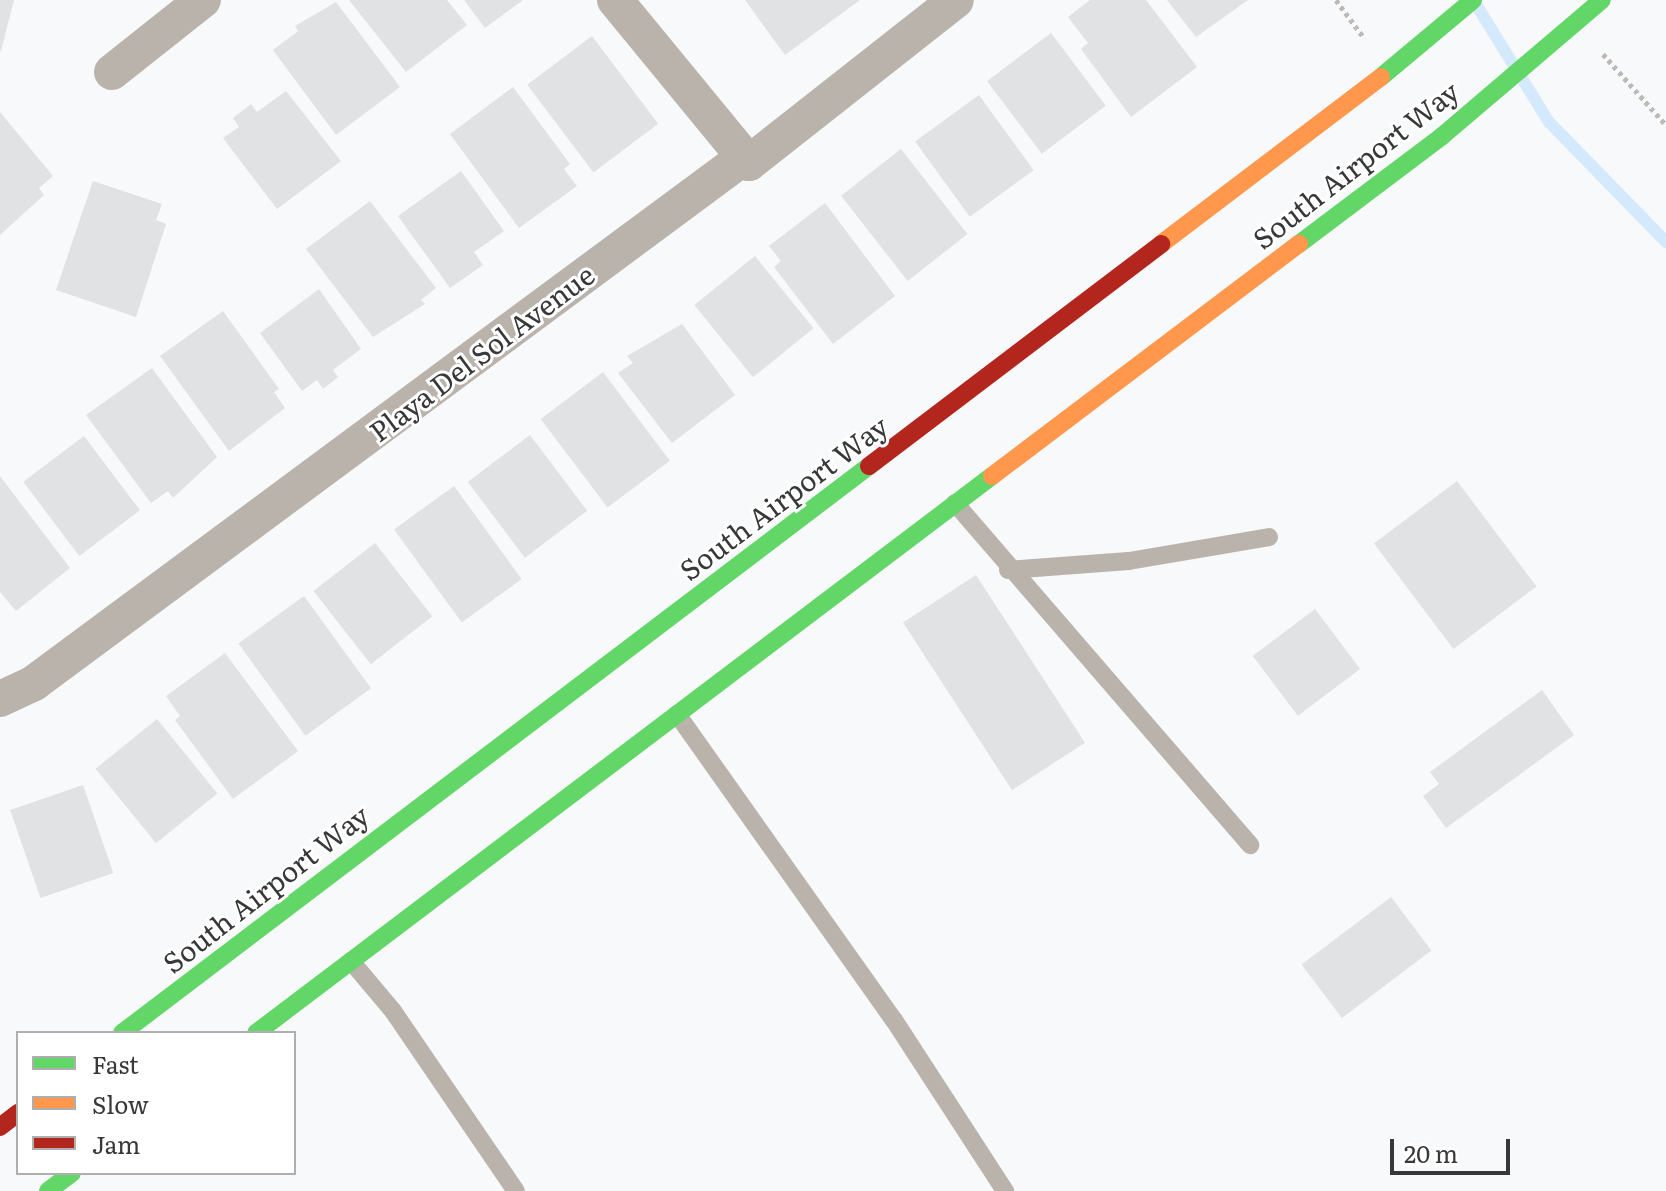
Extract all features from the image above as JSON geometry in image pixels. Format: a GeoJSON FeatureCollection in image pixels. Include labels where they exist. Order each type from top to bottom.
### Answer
{"type":"FeatureCollection","features":[{"type":"Feature","properties":{"kind":"main road","name":"South Airport Way"},"geometry":{"type":"LineString","coordinates":[[125,1031],[1408,55],[1473,0]]}},
{"type":"Feature","properties":{"kind":"main road","name":"South Airport Way"},"geometry":{"type":"LineString","coordinates":[[259,1031],[1462,118],[1602,0]]}},
{"type":"Feature","properties":{"kind":"main road"},"geometry":{"type":"LineString","coordinates":[[0,1127],[16,1115]]}},
{"type":"Feature","properties":{"kind":"main road"},"geometry":{"type":"LineString","coordinates":[[48,1191],[69,1175]]}},
{"type":"Feature","properties":{"kind":"street"},"geometry":{"type":"LineString","coordinates":[[112,72],[203,0]]}},
{"type":"Feature","properties":{"kind":"street"},"geometry":{"type":"LineString","coordinates":[[615,0],[749,163]]}},
{"type":"Feature","properties":{"kind":"street","name":"Playa Del Sol Avenue"},"geometry":{"type":"LineString","coordinates":[[0,699],[34,683],[739,161],[749,163],[956,0]]}},
{"type":"Feature","properties":{"kind":"lane"},"geometry":{"type":"LineString","coordinates":[[955,503],[1008,570],[1250,845]]}},
{"type":"Feature","properties":{"kind":"lane"},"geometry":{"type":"LineString","coordinates":[[1008,570],[1129,561],[1269,537]]}},
{"type":"Feature","properties":{"kind":"lane"},"geometry":{"type":"LineString","coordinates":[[677,714],[894,1020],[1005,1191]]}},
{"type":"Feature","properties":{"kind":"lane"},"geometry":{"type":"LineString","coordinates":[[351,961],[393,1011],[516,1191]]}},
{"type":"Feature","properties":{"kind":"path"},"geometry":{"type":"LineString","coordinates":[[1576,23],[1666,125]]}},
{"type":"Feature","properties":{"kind":"building"},"geometry":{"type":"Polygon","coordinates":[[[0,0],[14,0],[1,51],[0,51],[0,0]]]}},
{"type":"Feature","properties":{"kind":"building"},"geometry":{"type":"Polygon","coordinates":[[[349,0],[447,0],[467,25],[406,72],[349,0]]]}},
{"type":"Feature","properties":{"kind":"building"},"geometry":{"type":"Polygon","coordinates":[[[464,0],[523,0],[485,28],[464,0]]]}},
{"type":"Feature","properties":{"kind":"building"},"geometry":{"type":"Polygon","coordinates":[[[745,0],[860,0],[785,55],[745,0]]]}},
{"type":"Feature","properties":{"kind":"building"},"geometry":{"type":"Polygon","coordinates":[[[1090,0],[1146,0],[1197,67],[1131,117],[1081,49],[1088,43],[1068,17],[1090,0]]]}},
{"type":"Feature","properties":{"kind":"building"},"geometry":{"type":"Polygon","coordinates":[[[1167,0],[1248,0],[1196,37],[1167,0]]]}},
{"type":"Feature","properties":{"kind":"building"},"geometry":{"type":"Polygon","coordinates":[[[336,2],[400,87],[336,135],[273,50],[298,31],[295,26],[336,2]]]}},
{"type":"Feature","properties":{"kind":"building"},"geometry":{"type":"Polygon","coordinates":[[[1051,33],[1106,106],[1042,154],[987,81],[1051,33]]]}},
{"type":"Feature","properties":{"kind":"building"},"geometry":{"type":"Polygon","coordinates":[[[592,36],[658,124],[594,173],[527,85],[592,36]]]}},
{"type":"Feature","properties":{"kind":"building"},"geometry":{"type":"Polygon","coordinates":[[[513,87],[570,164],[564,169],[577,186],[519,228],[450,134],[513,87]]]}},
{"type":"Feature","properties":{"kind":"building"},"geometry":{"type":"Polygon","coordinates":[[[286,91],[341,161],[277,209],[223,138],[239,127],[233,118],[251,104],[257,112],[286,91]]]}},
{"type":"Feature","properties":{"kind":"building"},"geometry":{"type":"Polygon","coordinates":[[[979,95],[1034,170],[970,217],[915,141],[979,95]]]}},
{"type":"Feature","properties":{"kind":"building"},"geometry":{"type":"Polygon","coordinates":[[[0,112],[53,176],[39,188],[44,195],[0,235],[0,112]]]}},
{"type":"Feature","properties":{"kind":"building"},"geometry":{"type":"Polygon","coordinates":[[[901,149],[967,234],[908,281],[841,196],[901,149]]]}},
{"type":"Feature","properties":{"kind":"building"},"geometry":{"type":"Polygon","coordinates":[[[461,171],[504,231],[474,252],[483,265],[450,288],[398,216],[461,171]]]}},
{"type":"Feature","properties":{"kind":"building"},"geometry":{"type":"Polygon","coordinates":[[[93,181],[162,204],[156,220],[166,224],[136,317],[56,290],[93,181]]]}},
{"type":"Feature","properties":{"kind":"building"},"geometry":{"type":"Polygon","coordinates":[[[370,201],[436,288],[421,300],[425,304],[373,337],[306,249],[370,201]]]}},
{"type":"Feature","properties":{"kind":"building"},"geometry":{"type":"Polygon","coordinates":[[[825,203],[895,296],[833,344],[774,267],[781,261],[769,246],[825,203]]]}},
{"type":"Feature","properties":{"kind":"building"},"geometry":{"type":"Polygon","coordinates":[[[755,256],[814,328],[753,377],[694,305],[755,256]]]}},
{"type":"Feature","properties":{"kind":"building"},"geometry":{"type":"Polygon","coordinates":[[[319,289],[361,349],[333,370],[338,377],[323,389],[317,380],[302,391],[260,333],[319,289]]]}},
{"type":"Feature","properties":{"kind":"building"},"geometry":{"type":"Polygon","coordinates":[[[223,311],[279,389],[274,392],[285,408],[229,451],[160,356],[223,311]]]}},
{"type":"Feature","properties":{"kind":"building"},"geometry":{"type":"Polygon","coordinates":[[[682,324],[735,395],[672,443],[618,373],[633,363],[627,356],[682,324]]]}},
{"type":"Feature","properties":{"kind":"building"},"geometry":{"type":"Polygon","coordinates":[[[152,368],[217,457],[173,498],[168,491],[151,503],[86,415],[152,368]]]}},
{"type":"Feature","properties":{"kind":"building"},"geometry":{"type":"Polygon","coordinates":[[[603,372],[670,461],[608,508],[541,419],[603,372]]]}},
{"type":"Feature","properties":{"kind":"building"},"geometry":{"type":"Polygon","coordinates":[[[530,435],[587,511],[525,558],[468,482],[530,435]]]}},
{"type":"Feature","properties":{"kind":"building"},"geometry":{"type":"Polygon","coordinates":[[[84,436],[140,510],[79,556],[23,482],[84,436]]]}},
{"type":"Feature","properties":{"kind":"building"},"geometry":{"type":"Polygon","coordinates":[[[0,476],[70,568],[16,611],[0,592],[0,476]]]}},
{"type":"Feature","properties":{"kind":"building"},"geometry":{"type":"Polygon","coordinates":[[[1457,481],[1536,586],[1453,649],[1374,544],[1457,481]]]}},
{"type":"Feature","properties":{"kind":"building"},"geometry":{"type":"Polygon","coordinates":[[[454,486],[522,579],[462,623],[394,529],[454,486]]]}},
{"type":"Feature","properties":{"kind":"building"},"geometry":{"type":"Polygon","coordinates":[[[375,543],[432,616],[371,664],[314,591],[375,543]]]}},
{"type":"Feature","properties":{"kind":"building"},"geometry":{"type":"Polygon","coordinates":[[[976,575],[1085,743],[1012,790],[903,622],[976,575]]]}},
{"type":"Feature","properties":{"kind":"building"},"geometry":{"type":"Polygon","coordinates":[[[304,596],[371,688],[305,736],[238,644],[304,596]]]}},
{"type":"Feature","properties":{"kind":"building"},"geometry":{"type":"Polygon","coordinates":[[[1315,609],[1360,669],[1298,716],[1253,656],[1315,609]]]}},
{"type":"Feature","properties":{"kind":"building"},"geometry":{"type":"Polygon","coordinates":[[[225,653],[298,751],[233,799],[175,720],[180,716],[166,696],[225,653]]]}},
{"type":"Feature","properties":{"kind":"building"},"geometry":{"type":"Polygon","coordinates":[[[1542,690],[1574,735],[1446,828],[1423,796],[1439,784],[1430,772],[1542,690]]]}},
{"type":"Feature","properties":{"kind":"building"},"geometry":{"type":"Polygon","coordinates":[[[157,719],[217,794],[156,843],[96,769],[157,719]]]}},
{"type":"Feature","properties":{"kind":"building"},"geometry":{"type":"Polygon","coordinates":[[[83,785],[113,873],[40,898],[10,810],[83,785]]]}},
{"type":"Feature","properties":{"kind":"building"},"geometry":{"type":"Polygon","coordinates":[[[1391,897],[1431,951],[1342,1018],[1302,964],[1391,897]]]}},
{"type":"Feature","properties":{"kind":"waterway"},"geometry":{"type":"LineString","coordinates":[[1477,6],[1549,122],[1666,242]]}},
{"type":"Feature","properties":{"kind":"traffic: fast"},"geometry":{"type":"LineString","coordinates":[[1381,77],[1473,0]]}},
{"type":"Feature","properties":{"kind":"traffic: fast"},"geometry":{"type":"LineString","coordinates":[[1299,244],[1441,137],[1602,0]]}},
{"type":"Feature","properties":{"kind":"traffic: fast"},"geometry":{"type":"LineString","coordinates":[[125,1031],[869,466]]}},
{"type":"Feature","properties":{"kind":"traffic: fast"},"geometry":{"type":"LineString","coordinates":[[259,1031],[992,476]]}},
{"type":"Feature","properties":{"kind":"traffic: fast"},"geometry":{"type":"LineString","coordinates":[[48,1191],[69,1175]]}},
{"type":"Feature","properties":{"kind":"traffic: slow"},"geometry":{"type":"LineString","coordinates":[[1161,244],[1381,77]]}},
{"type":"Feature","properties":{"kind":"traffic: slow"},"geometry":{"type":"LineString","coordinates":[[992,476],[1299,244]]}},
{"type":"Feature","properties":{"kind":"traffic: jam"},"geometry":{"type":"LineString","coordinates":[[869,466],[1161,244]]}},
{"type":"Feature","properties":{"kind":"traffic: jam"},"geometry":{"type":"LineString","coordinates":[[0,1127],[16,1115]]}}]}
